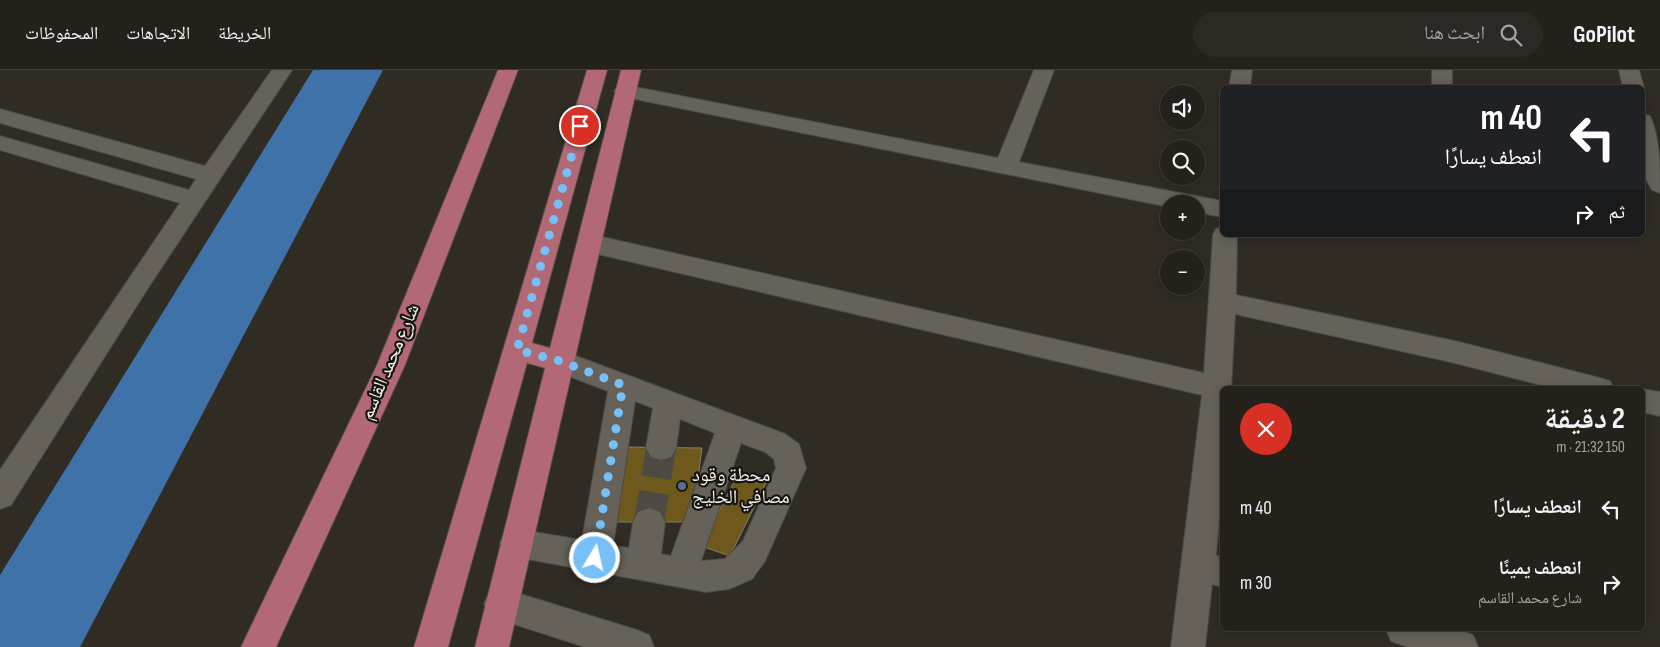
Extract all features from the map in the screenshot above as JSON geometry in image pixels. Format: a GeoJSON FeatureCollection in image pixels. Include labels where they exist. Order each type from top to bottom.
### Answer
{"type":"FeatureCollection","features":[{"type":"Feature","properties":{"kind":"main road","name":"شارع محمد القاسم"},"geometry":{"type":"LineString","coordinates":[[258,647],[391,365],[508,70]]}},
{"type":"Feature","properties":{"kind":"main road"},"geometry":{"type":"LineString","coordinates":[[431,647],[596,70]]}},
{"type":"Feature","properties":{"kind":"main road"},"geometry":{"type":"LineString","coordinates":[[492,647],[628,80]]}},
{"type":"Feature","properties":{"kind":"main road"},"geometry":{"type":"LineString","coordinates":[[517,350],[560,361]]}},
{"type":"Feature","properties":{"kind":"street"},"geometry":{"type":"LineString","coordinates":[[0,496],[70,386],[282,70]]}},
{"type":"Feature","properties":{"kind":"street"},"geometry":{"type":"LineString","coordinates":[[1006,166],[1044,70]]}},
{"type":"Feature","properties":{"kind":"street"},"geometry":{"type":"LineString","coordinates":[[1240,85],[1242,70]]}},
{"type":"Feature","properties":{"kind":"street"},"geometry":{"type":"LineString","coordinates":[[1442,70],[1442,85]]}},
{"type":"Feature","properties":{"kind":"street"},"geometry":{"type":"LineString","coordinates":[[1629,70],[1633,85]]}},
{"type":"Feature","properties":{"kind":"street"},"geometry":{"type":"LineString","coordinates":[[628,80],[1006,166],[1160,197]]}},
{"type":"Feature","properties":{"kind":"street"},"geometry":{"type":"LineString","coordinates":[[0,116],[210,175]]}},
{"type":"Feature","properties":{"kind":"street"},"geometry":{"type":"LineString","coordinates":[[1645,136],[1654,181]]}},
{"type":"Feature","properties":{"kind":"street"},"geometry":{"type":"LineString","coordinates":[[0,143],[194,199]]}},
{"type":"Feature","properties":{"kind":"street"},"geometry":{"type":"LineString","coordinates":[[115,176],[138,155]]}},
{"type":"Feature","properties":{"kind":"street"},"geometry":{"type":"LineString","coordinates":[[1205,206],[1220,209]]}},
{"type":"Feature","properties":{"kind":"street"},"geometry":{"type":"LineString","coordinates":[[1188,647],[1210,568],[1217,387],[1224,302],[1225,237]]}},
{"type":"Feature","properties":{"kind":"street"},"geometry":{"type":"LineString","coordinates":[[589,243],[1217,387]]}},
{"type":"Feature","properties":{"kind":"street"},"geometry":{"type":"LineString","coordinates":[[1224,302],[1455,352],[1588,386]]}},
{"type":"Feature","properties":{"kind":"street"},"geometry":{"type":"LineString","coordinates":[[516,543],[681,573],[718,577],[730,574],[740,568],[754,551],[791,468],[788,453],[783,448],[560,361]]}},
{"type":"Feature","properties":{"kind":"street"},"geometry":{"type":"LineString","coordinates":[[595,558],[623,385]]}},
{"type":"Feature","properties":{"kind":"street"},"geometry":{"type":"LineString","coordinates":[[1645,401],[1660,404]]}},
{"type":"Feature","properties":{"kind":"street"},"geometry":{"type":"LineString","coordinates":[[661,448],[668,402]]}},
{"type":"Feature","properties":{"kind":"street"},"geometry":{"type":"LineString","coordinates":[[681,573],[732,427]]}},
{"type":"Feature","properties":{"kind":"street"},"geometry":{"type":"LineString","coordinates":[[642,566],[649,522]]}},
{"type":"Feature","properties":{"kind":"street"},"geometry":{"type":"LineString","coordinates":[[501,604],[637,647]]}},
{"type":"Feature","properties":{"kind":"street"},"geometry":{"type":"LineString","coordinates":[[1409,631],[1461,647]]}},
{"type":"Feature","properties":{"kind":"water"},"geometry":{"type":"Polygon","coordinates":[[[313,70],[383,70],[80,647],[0,647],[0,575],[313,70]]]}},
{"type":"Feature","properties":{"kind":"building"},"geometry":{"type":"Polygon","coordinates":[[[628,447],[702,448],[692,522],[614,522],[628,447]]]}},
{"type":"Feature","properties":{"kind":"building"},"geometry":{"type":"Polygon","coordinates":[[[738,474],[766,483],[730,556],[701,546],[738,474]]]}},
{"type":"Feature","properties":{"kind":"tunnel"},"geometry":{"type":"LineString","coordinates":[[649,522],[661,448]]}},
{"type":"Feature","properties":{"kind":"place","name":"محطة وقود مصافي الخليج"},"geometry":{"type":"Point","coordinates":[682,486]}},
{"type":"Feature","properties":{"kind":"route"},"geometry":{"type":"LineString","coordinates":[[580,126],[517,350],[560,361],[623,385],[595,558]]}}]}
